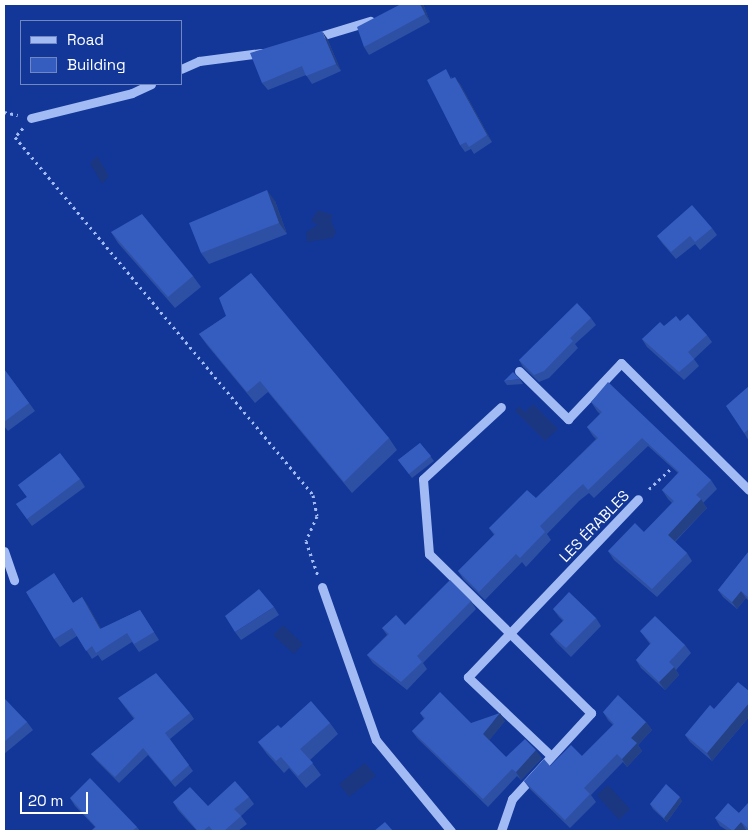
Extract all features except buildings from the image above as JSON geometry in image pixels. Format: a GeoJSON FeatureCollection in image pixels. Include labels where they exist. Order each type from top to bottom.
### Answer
{"type":"FeatureCollection","features":[{"type":"Feature","properties":{"kind":"street"},"geometry":{"type":"LineString","coordinates":[[303,42],[379,16]]}},
{"type":"Feature","properties":{"kind":"street"},"geometry":{"type":"LineString","coordinates":[[182,69],[199,61],[269,52]]}},
{"type":"Feature","properties":{"kind":"street"},"geometry":{"type":"LineString","coordinates":[[31,118],[132,93],[149,85]]}},
{"type":"Feature","properties":{"kind":"street"},"geometry":{"type":"LineString","coordinates":[[519,371],[568,419],[621,363],[749,490]]}},
{"type":"Feature","properties":{"kind":"street"},"geometry":{"type":"LineString","coordinates":[[501,407],[423,478],[429,554],[591,713],[549,754],[512,799],[501,831]]}},
{"type":"Feature","properties":{"kind":"street","name":"LES ÉRABLES"},"geometry":{"type":"LineString","coordinates":[[549,754],[468,676],[638,499]]}},
{"type":"Feature","properties":{"kind":"street"},"geometry":{"type":"LineString","coordinates":[[4,551],[14,580]]}},
{"type":"Feature","properties":{"kind":"street"},"geometry":{"type":"LineString","coordinates":[[322,587],[376,740],[451,831]]}},
{"type":"Feature","properties":{"kind":"path"},"geometry":{"type":"LineString","coordinates":[[31,118],[16,137],[313,495],[317,516],[306,542],[322,587]]}},
{"type":"Feature","properties":{"kind":"path","name":"LES ÉRABLES"},"geometry":{"type":"LineString","coordinates":[[638,499],[680,461]]}},
{"type":"Feature","properties":{"kind":"water"},"geometry":{"type":"Polygon","coordinates":[[[97,156],[109,176],[102,184],[90,163],[97,156]]]}},
{"type":"Feature","properties":{"kind":"water"},"geometry":{"type":"Polygon","coordinates":[[[318,210],[333,215],[331,221],[336,232],[333,238],[307,242],[306,232],[318,225],[311,221],[318,210]]]}},
{"type":"Feature","properties":{"kind":"water"},"geometry":{"type":"Polygon","coordinates":[[[533,404],[558,429],[545,441],[515,411],[519,406],[525,412],[533,404]]]}},
{"type":"Feature","properties":{"kind":"water"},"geometry":{"type":"Polygon","coordinates":[[[283,625],[303,644],[294,654],[273,635],[283,625]]]}},
{"type":"Feature","properties":{"kind":"water"},"geometry":{"type":"Polygon","coordinates":[[[365,763],[376,776],[349,797],[339,784],[365,763]]]}},
{"type":"Feature","properties":{"kind":"water"},"geometry":{"type":"Polygon","coordinates":[[[608,785],[630,809],[619,820],[597,795],[608,785]]]}}]}
